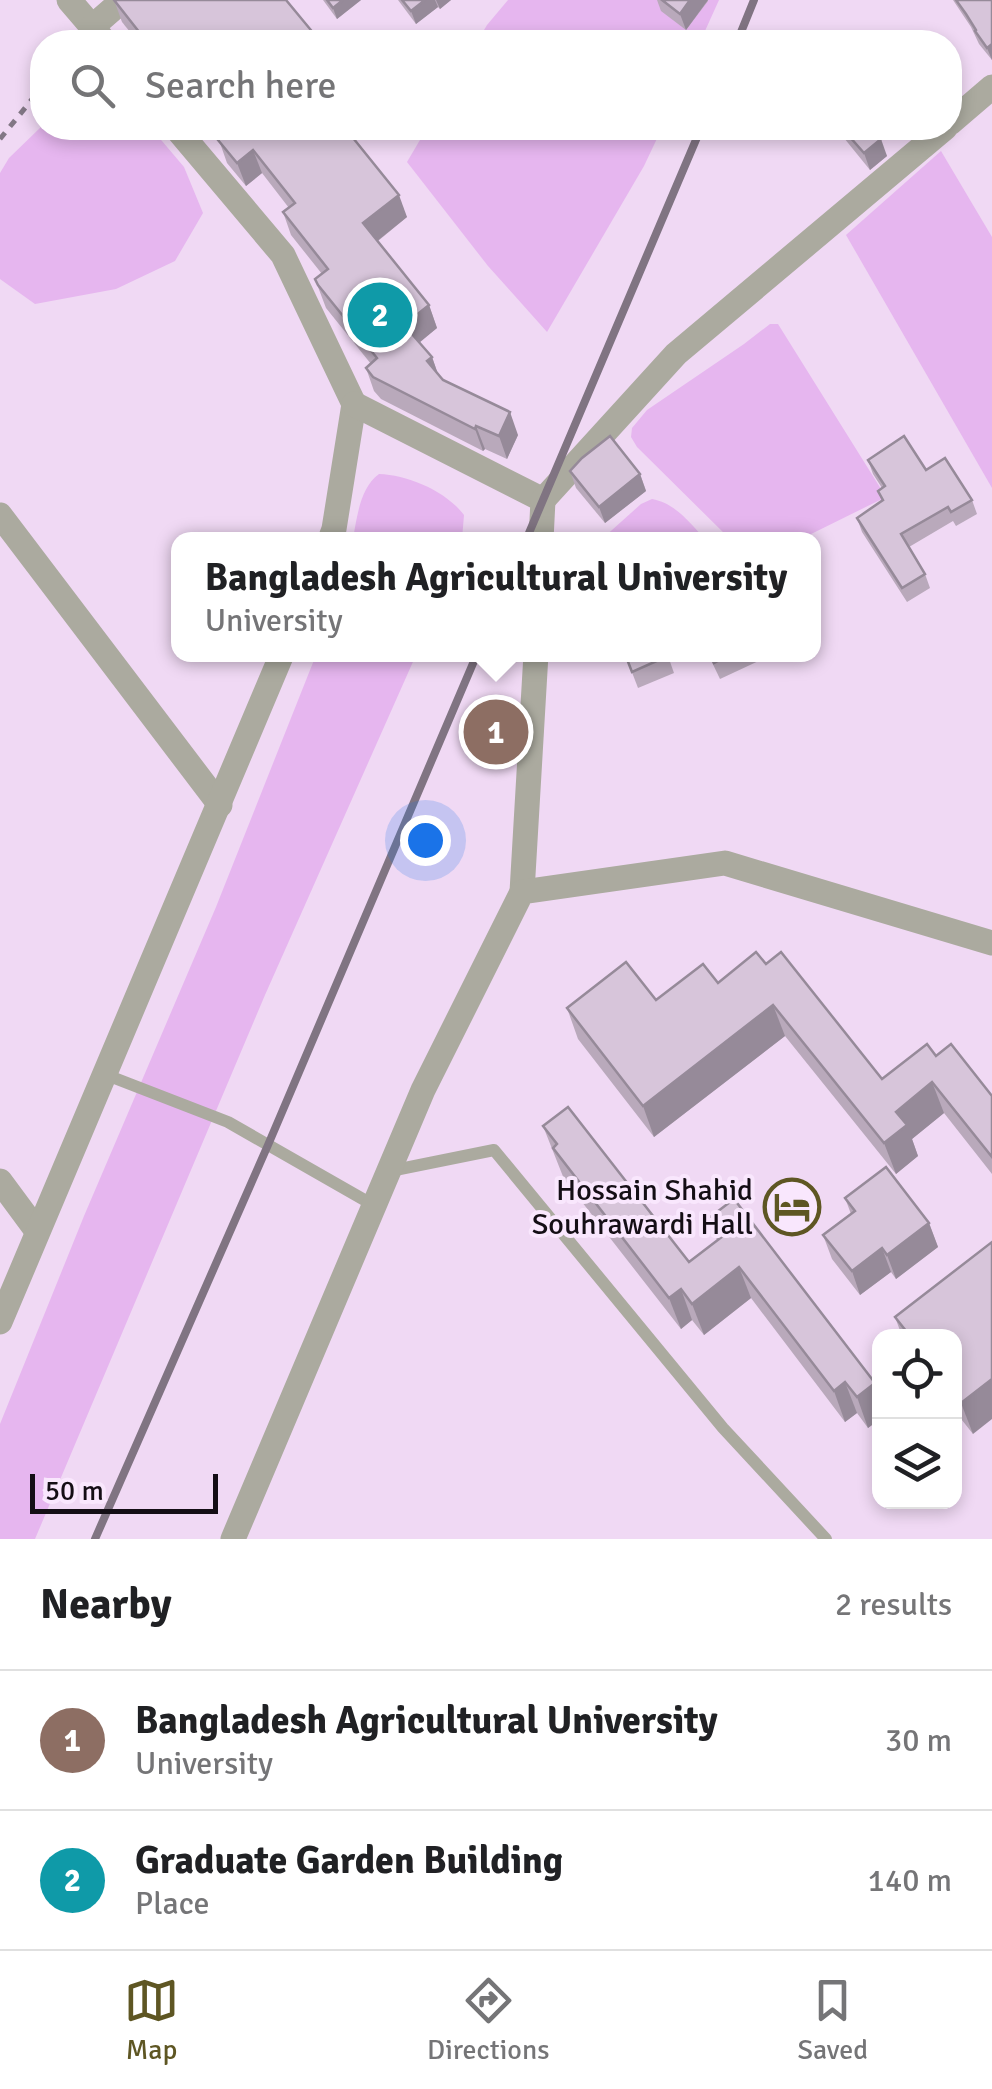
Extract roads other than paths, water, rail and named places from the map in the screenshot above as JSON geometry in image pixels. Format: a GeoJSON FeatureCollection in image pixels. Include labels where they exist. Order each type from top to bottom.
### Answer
{"type":"FeatureCollection","features":[{"type":"Feature","properties":{"kind":"street"},"geometry":{"type":"LineString","coordinates":[[69,0],[94,30]]}},
{"type":"Feature","properties":{"kind":"street"},"geometry":{"type":"LineString","coordinates":[[102,30],[123,0]]}},
{"type":"Feature","properties":{"kind":"street"},"geometry":{"type":"LineString","coordinates":[[962,113],[992,86]]}},
{"type":"Feature","properties":{"kind":"street"},"geometry":{"type":"LineString","coordinates":[[186,140],[283,255],[354,404],[333,532]]}},
{"type":"Feature","properties":{"kind":"street"},"geometry":{"type":"LineString","coordinates":[[542,532],[543,500],[676,354],[930,140]]}},
{"type":"Feature","properties":{"kind":"street"},"geometry":{"type":"LineString","coordinates":[[354,404],[543,500]]}},
{"type":"Feature","properties":{"kind":"street"},"geometry":{"type":"LineString","coordinates":[[0,515],[220,805]]}},
{"type":"Feature","properties":{"kind":"street"},"geometry":{"type":"LineString","coordinates":[[0,1322],[38,1231],[113,1076],[279,662]]}},
{"type":"Feature","properties":{"kind":"street"},"geometry":{"type":"LineString","coordinates":[[234,1539],[423,1090],[522,892],[536,662]]}},
{"type":"Feature","properties":{"kind":"street"},"geometry":{"type":"LineString","coordinates":[[522,892],[725,863],[992,943]]}},
{"type":"Feature","properties":{"kind":"street"},"geometry":{"type":"LineString","coordinates":[[0,1182],[38,1231]]}},
{"type":"Feature","properties":{"kind":"lane"},"geometry":{"type":"LineString","coordinates":[[113,1076],[228,1122],[375,1206]]}},
{"type":"Feature","properties":{"kind":"lane"},"geometry":{"type":"LineString","coordinates":[[388,1171],[494,1150],[723,1428],[826,1539]]}},
{"type":"Feature","properties":{"kind":"railway"},"geometry":{"type":"LineString","coordinates":[[742,30],[754,0]]}},
{"type":"Feature","properties":{"kind":"railway"},"geometry":{"type":"LineString","coordinates":[[529,532],[696,140]]}},
{"type":"Feature","properties":{"kind":"railway"},"geometry":{"type":"LineString","coordinates":[[95,1539],[474,662]]}},
{"type":"Feature","properties":{"kind":"place","name":"Graduate Garden Building"},"geometry":{"type":"Point","coordinates":[380,315]}},
{"type":"Feature","properties":{"kind":"place","name":"Bangladesh Agricultural University"},"geometry":{"type":"Point","coordinates":[496,732]}},
{"type":"Feature","properties":{"kind":"place","name":"Hossain Shahid Souhrawardi Hall"},"geometry":{"type":"Point","coordinates":[792,1207]}}]}
